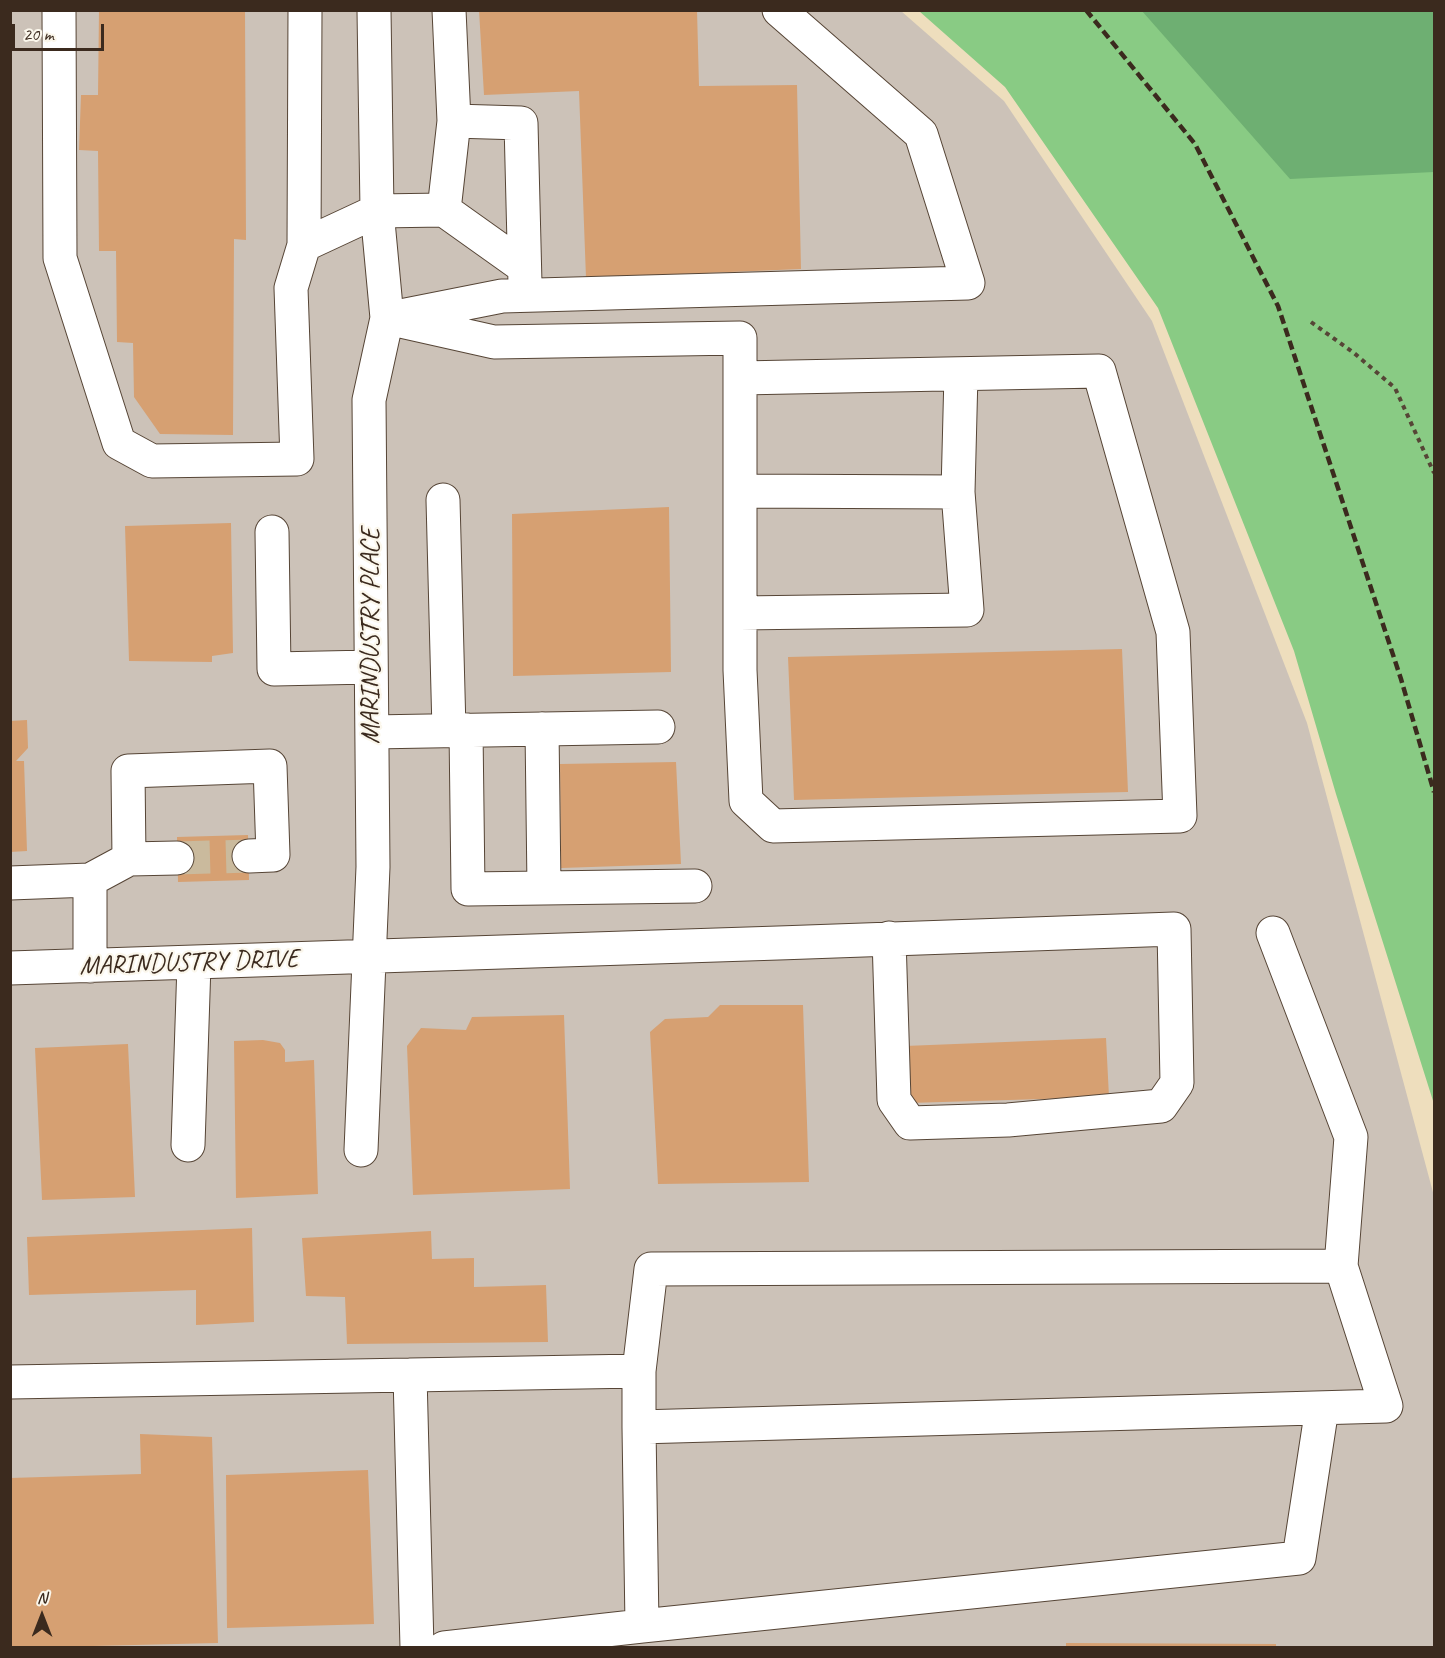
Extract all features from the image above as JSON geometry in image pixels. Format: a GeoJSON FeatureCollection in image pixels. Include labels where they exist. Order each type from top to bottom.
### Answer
{"type":"FeatureCollection","features":[{"type":"Feature","properties":{"kind":"street"},"geometry":{"type":"LineString","coordinates":[[59,10],[60,258],[119,443],[152,461],[297,459],[291,288],[304,245],[305,10]]}},
{"type":"Feature","properties":{"kind":"street","name":"MARINDUSTRY PLACE"},"geometry":{"type":"LineString","coordinates":[[361,1150],[373,867],[369,400],[387,318],[377,211],[374,10]]}},
{"type":"Feature","properties":{"kind":"street"},"geometry":{"type":"LineString","coordinates":[[444,210],[454,121],[449,10]]}},
{"type":"Feature","properties":{"kind":"street"},"geometry":{"type":"LineString","coordinates":[[387,318],[502,296],[525,281],[968,283],[921,134],[779,10]]}},
{"type":"Feature","properties":{"kind":"street"},"geometry":{"type":"LineString","coordinates":[[454,121],[521,123],[525,281]]}},
{"type":"Feature","properties":{"kind":"street"},"geometry":{"type":"LineString","coordinates":[[304,245],[377,211],[444,210],[525,281]]}},
{"type":"Feature","properties":{"kind":"street"},"geometry":{"type":"LineString","coordinates":[[387,318],[494,342],[740,338],[740,378],[740,670],[746,801],[773,826],[1180,816],[1173,632],[1099,371],[740,378]]}},
{"type":"Feature","properties":{"kind":"street"},"geometry":{"type":"LineString","coordinates":[[740,613],[966,610],[957,492],[960,374]]}},
{"type":"Feature","properties":{"kind":"street"},"geometry":{"type":"LineString","coordinates":[[740,491],[957,492]]}},
{"type":"Feature","properties":{"kind":"street"},"geometry":{"type":"LineString","coordinates":[[443,500],[468,890],[695,886]]}},
{"type":"Feature","properties":{"kind":"street"},"geometry":{"type":"LineString","coordinates":[[272,532],[274,669],[371,668]]}},
{"type":"Feature","properties":{"kind":"street"},"geometry":{"type":"LineString","coordinates":[[372,732],[658,727]]}},
{"type":"Feature","properties":{"kind":"street"},"geometry":{"type":"LineString","coordinates":[[542,729],[544,888]]}},
{"type":"Feature","properties":{"kind":"street"},"geometry":{"type":"LineString","coordinates":[[129,860],[128,771],[270,765],[273,855],[249,856]]}},
{"type":"Feature","properties":{"kind":"street"},"geometry":{"type":"LineString","coordinates":[[10,883],[90,880],[129,860],[177,858]]}},
{"type":"Feature","properties":{"kind":"street"},"geometry":{"type":"LineString","coordinates":[[90,880],[90,966]]}},
{"type":"Feature","properties":{"kind":"street","name":"MARINDUSTRY DRIVE"},"geometry":{"type":"LineString","coordinates":[[10,968],[194,964],[368,956],[1174,928],[1177,1083],[1161,1106],[1008,1120],[910,1123],[894,1100],[889,938]]}},
{"type":"Feature","properties":{"kind":"street"},"geometry":{"type":"LineString","coordinates":[[639,1427],[1386,1406],[1341,1266],[1352,1137],[1273,933]]}},
{"type":"Feature","properties":{"kind":"street"},"geometry":{"type":"LineString","coordinates":[[188,1145],[194,964]]}},
{"type":"Feature","properties":{"kind":"street"},"geometry":{"type":"LineString","coordinates":[[642,1626],[639,1371],[651,1269],[1341,1266]]}},
{"type":"Feature","properties":{"kind":"street"},"geometry":{"type":"LineString","coordinates":[[10,1382],[639,1371]]}},
{"type":"Feature","properties":{"kind":"street"},"geometry":{"type":"LineString","coordinates":[[410,1375],[417,1647]]}},
{"type":"Feature","properties":{"kind":"street"},"geometry":{"type":"LineString","coordinates":[[444,1647],[1299,1558],[1322,1408]]}},
{"type":"Feature","properties":{"kind":"path"},"geometry":{"type":"LineString","coordinates":[[1311,322],[1354,353],[1395,388],[1434,473]]}},
{"type":"Feature","properties":{"kind":"shaded area"},"geometry":{"type":"Polygon","coordinates":[[[11,11],[901,11],[1004,101],[1152,321],[1307,723],[1434,1196],[1434,1647],[11,1648],[11,11]]]}},
{"type":"Feature","properties":{"kind":"green space"},"geometry":{"type":"Polygon","coordinates":[[[919,11],[1434,11],[1434,1104],[1336,794],[1294,651],[1158,308],[1005,87],[919,11]]]}},
{"type":"Feature","properties":{"kind":"green space"},"geometry":{"type":"Polygon","coordinates":[[[1142,11],[1434,11],[1434,172],[1290,179],[1142,11]]]}},
{"type":"Feature","properties":{"kind":"building"},"geometry":{"type":"Polygon","coordinates":[[[99,10],[245,10],[246,240],[234,239],[233,435],[160,434],[134,397],[133,343],[117,342],[116,251],[99,251],[98,151],[79,150],[81,95],[98,95],[99,10]]]}},
{"type":"Feature","properties":{"kind":"building"},"geometry":{"type":"Polygon","coordinates":[[[479,10],[697,10],[699,86],[797,85],[801,269],[586,278],[579,91],[484,95],[479,10]]]}},
{"type":"Feature","properties":{"kind":"building"},"geometry":{"type":"Polygon","coordinates":[[[669,507],[671,672],[513,676],[512,514],[669,507]]]}},
{"type":"Feature","properties":{"kind":"building"},"geometry":{"type":"Polygon","coordinates":[[[231,523],[233,653],[212,656],[212,662],[129,661],[125,526],[231,523]]]}},
{"type":"Feature","properties":{"kind":"building"},"geometry":{"type":"Polygon","coordinates":[[[1122,649],[1128,792],[794,800],[788,657],[1122,649]]]}},
{"type":"Feature","properties":{"kind":"building"},"geometry":{"type":"Polygon","coordinates":[[[27,720],[28,748],[16,761],[24,761],[27,851],[10,852],[10,721],[27,720]]]}},
{"type":"Feature","properties":{"kind":"building"},"geometry":{"type":"Polygon","coordinates":[[[676,762],[681,864],[561,868],[560,764],[676,762]]]}},
{"type":"Feature","properties":{"kind":"building"},"geometry":{"type":"Polygon","coordinates":[[[248,835],[249,880],[178,882],[177,837],[248,835]]]}},
{"type":"Feature","properties":{"kind":"building"},"geometry":{"type":"Polygon","coordinates":[[[720,1005],[803,1005],[809,1182],[658,1184],[650,1032],[665,1019],[708,1017],[720,1005]]]}},
{"type":"Feature","properties":{"kind":"building"},"geometry":{"type":"Polygon","coordinates":[[[564,1015],[570,1189],[413,1195],[407,1046],[421,1028],[466,1030],[472,1017],[564,1015]]]}},
{"type":"Feature","properties":{"kind":"building"},"geometry":{"type":"Polygon","coordinates":[[[1106,1038],[1109,1097],[909,1103],[905,1046],[1106,1038]]]}},
{"type":"Feature","properties":{"kind":"building"},"geometry":{"type":"Polygon","coordinates":[[[263,1040],[280,1043],[285,1050],[285,1062],[314,1060],[318,1194],[236,1198],[234,1041],[263,1040]]]}},
{"type":"Feature","properties":{"kind":"building"},"geometry":{"type":"Polygon","coordinates":[[[128,1044],[135,1197],[42,1200],[35,1048],[128,1044]]]}},
{"type":"Feature","properties":{"kind":"building"},"geometry":{"type":"Polygon","coordinates":[[[252,1228],[254,1322],[196,1325],[196,1290],[29,1295],[27,1237],[252,1228]]]}},
{"type":"Feature","properties":{"kind":"building"},"geometry":{"type":"Polygon","coordinates":[[[431,1231],[432,1259],[474,1258],[474,1287],[546,1285],[548,1342],[347,1344],[345,1297],[306,1296],[302,1238],[431,1231]]]}},
{"type":"Feature","properties":{"kind":"building"},"geometry":{"type":"Polygon","coordinates":[[[140,1434],[212,1437],[218,1643],[10,1648],[10,1478],[141,1474],[140,1434]]]}},
{"type":"Feature","properties":{"kind":"building"},"geometry":{"type":"Polygon","coordinates":[[[368,1470],[374,1624],[227,1628],[226,1475],[368,1470]]]}},
{"type":"Feature","properties":{"kind":"building"},"geometry":{"type":"Polygon","coordinates":[[[1066,1643],[1276,1644],[1276,1648],[1066,1648],[1066,1643]]]}},
{"type":"Feature","properties":{"kind":"tunnel"},"geometry":{"type":"LineString","coordinates":[[177,858],[249,856]]}},
{"type":"Feature","properties":{"kind":"railway"},"geometry":{"type":"LineString","coordinates":[[1086,10],[1195,144],[1278,306],[1401,679],[1434,792]]}}]}
